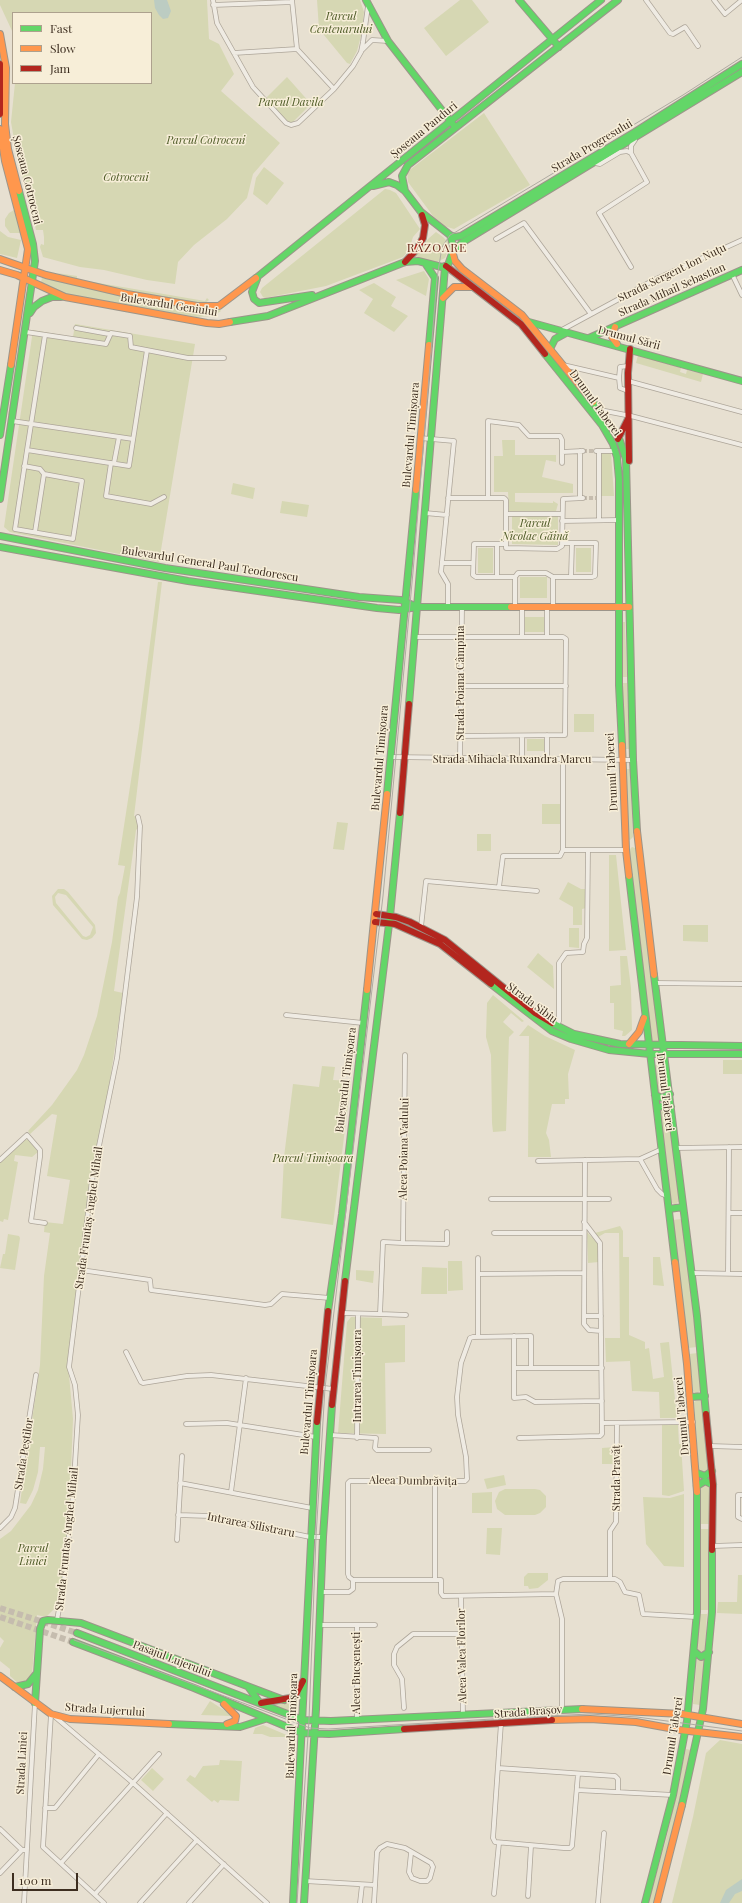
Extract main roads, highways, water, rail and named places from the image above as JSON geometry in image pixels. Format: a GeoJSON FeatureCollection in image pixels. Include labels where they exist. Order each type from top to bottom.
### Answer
{"type":"FeatureCollection","features":[{"type":"Feature","properties":{"kind":"main road"},"geometry":{"type":"LineString","coordinates":[[519,0],[558,47]]}},
{"type":"Feature","properties":{"kind":"main road","name":"Șoseaua Panduri"},"geometry":{"type":"LineString","coordinates":[[260,275],[601,0]]}},
{"type":"Feature","properties":{"kind":"main road","name":"Șoseaua Panduri"},"geometry":{"type":"LineString","coordinates":[[405,191],[402,181],[404,169],[618,0]]}},
{"type":"Feature","properties":{"kind":"main road"},"geometry":{"type":"LineString","coordinates":[[367,2],[388,41],[456,127]]}},
{"type":"Feature","properties":{"kind":"main road","name":"Șoseaua Cotroceni"},"geometry":{"type":"LineString","coordinates":[[0,34],[6,68],[5,124],[8,149],[33,244],[35,271],[0,499]]}},
{"type":"Feature","properties":{"kind":"main road"},"geometry":{"type":"LineString","coordinates":[[0,64],[0,114]]}},
{"type":"Feature","properties":{"kind":"main road","name":"Strada Progresului"},"geometry":{"type":"LineString","coordinates":[[453,252],[463,242],[636,138],[742,64]]}},
{"type":"Feature","properties":{"kind":"main road","name":"Strada Progresului"},"geometry":{"type":"LineString","coordinates":[[450,235],[455,237],[461,236],[742,72]]}},
{"type":"Feature","properties":{"kind":"main road","name":"Șoseaua Cotroceni"},"geometry":{"type":"LineString","coordinates":[[0,129],[5,161],[27,243],[24,278],[0,435]]}},
{"type":"Feature","properties":{"kind":"main road"},"geometry":{"type":"LineString","coordinates":[[368,188],[389,182],[397,185],[405,191],[421,212],[450,235]]}},
{"type":"Feature","properties":{"kind":"main road"},"geometry":{"type":"LineString","coordinates":[[405,262],[417,249],[423,238],[425,225],[421,212]]}},
{"type":"Feature","properties":{"kind":"main road","name":"Drumul Taberei"},"geometry":{"type":"LineString","coordinates":[[450,235],[453,241],[455,261],[462,269],[516,309],[528,321],[600,410],[619,438],[626,459],[628,488],[633,760],[638,844],[692,1273],[713,1485],[713,1546],[709,1652],[702,1717],[676,1833],[657,1903]]}},
{"type":"Feature","properties":{"kind":"main road"},"geometry":{"type":"LineString","coordinates":[[453,252],[445,266],[511,314]]}},
{"type":"Feature","properties":{"kind":"main road","name":"Bulevardul Geniului"},"geometry":{"type":"LineString","coordinates":[[0,259],[35,271],[127,294],[212,307],[218,306],[225,302],[260,275]]}},
{"type":"Feature","properties":{"kind":"main road","name":"Bulevardul Geniului"},"geometry":{"type":"LineString","coordinates":[[0,270],[24,278],[65,298],[215,324],[263,318],[405,262],[418,261],[445,266]]}},
{"type":"Feature","properties":{"kind":"main road","name":"Bulevardul Timișoara"},"geometry":{"type":"LineString","coordinates":[[293,1903],[303,1720],[310,1536],[320,1387],[328,1311],[340,1231],[376,914],[403,625],[435,278],[425,263]]}},
{"type":"Feature","properties":{"kind":"main road","name":"Bulevardul Timișoara"},"geometry":{"type":"LineString","coordinates":[[304,1903],[315,1721],[323,1537],[333,1389],[350,1232],[390,924],[405,759],[445,266]]}},
{"type":"Feature","properties":{"kind":"main road","name":"Strada Mihail Sebastian"},"geometry":{"type":"LineString","coordinates":[[589,338],[742,270]]}},
{"type":"Feature","properties":{"kind":"main road"},"geometry":{"type":"LineString","coordinates":[[260,275],[254,284],[252,292],[254,299],[259,303],[328,292]]}},
{"type":"Feature","properties":{"kind":"main road"},"geometry":{"type":"LineString","coordinates":[[442,298],[454,287],[472,287]]}},
{"type":"Feature","properties":{"kind":"main road"},"geometry":{"type":"LineString","coordinates":[[28,317],[34,307],[42,301],[52,297],[65,298]]}},
{"type":"Feature","properties":{"kind":"main road","name":"Drumul Taberei"},"geometry":{"type":"LineString","coordinates":[[511,314],[533,338],[602,425],[616,451],[619,472],[619,685],[621,760],[626,847],[691,1397],[697,1473],[698,1551],[696,1616],[688,1715],[673,1795],[645,1903]]}},
{"type":"Feature","properties":{"kind":"main road","name":"Drumul Sării"},"geometry":{"type":"LineString","coordinates":[[511,314],[560,331],[618,345],[742,381]]}},
{"type":"Feature","properties":{"kind":"main road"},"geometry":{"type":"LineString","coordinates":[[615,327],[612,337],[618,345]]}},
{"type":"Feature","properties":{"kind":"main road"},"geometry":{"type":"LineString","coordinates":[[550,349],[555,339],[567,333]]}},
{"type":"Feature","properties":{"kind":"main road"},"geometry":{"type":"LineString","coordinates":[[628,488],[627,415],[628,366],[630,349]]}},
{"type":"Feature","properties":{"kind":"main road"},"geometry":{"type":"LineString","coordinates":[[613,444],[619,438],[627,415]]}},
{"type":"Feature","properties":{"kind":"main road"},"geometry":{"type":"LineString","coordinates":[[619,531],[629,531]]}},
{"type":"Feature","properties":{"kind":"main road","name":"Bulevardul General Paul Teodorescu"},"geometry":{"type":"LineString","coordinates":[[0,536],[168,569],[405,602],[417,607]]}},
{"type":"Feature","properties":{"kind":"main road","name":"Bulevardul General Paul Teodorescu"},"geometry":{"type":"LineString","coordinates":[[0,547],[188,581],[387,609],[404,610],[417,607],[630,607]]}},
{"type":"Feature","properties":{"kind":"main road"},"geometry":{"type":"LineString","coordinates":[[387,609],[398,616],[403,625]]}},
{"type":"Feature","properties":{"kind":"main road"},"geometry":{"type":"LineString","coordinates":[[626,847],[638,844]]}},
{"type":"Feature","properties":{"kind":"main road","name":"Strada Sibiu"},"geometry":{"type":"LineString","coordinates":[[376,914],[390,916],[421,927],[457,948],[535,1013],[556,1026],[583,1037],[612,1043],[628,1044],[742,1046]]}},
{"type":"Feature","properties":{"kind":"main road","name":"Strada Sibiu"},"geometry":{"type":"LineString","coordinates":[[375,922],[409,929],[440,944],[465,962],[532,1017],[561,1035],[595,1047],[650,1054],[742,1054]]}},
{"type":"Feature","properties":{"kind":"main road"},"geometry":{"type":"LineString","coordinates":[[628,1044],[639,1032],[645,1012]]}},
{"type":"Feature","properties":{"kind":"main road"},"geometry":{"type":"LineString","coordinates":[[363,1023],[376,1024]]}},
{"type":"Feature","properties":{"kind":"main road"},"geometry":{"type":"LineString","coordinates":[[655,1095],[662,1098],[670,1094]]}},
{"type":"Feature","properties":{"kind":"main road"},"geometry":{"type":"LineString","coordinates":[[657,1108],[665,1105],[671,1107]]}},
{"type":"Feature","properties":{"kind":"main road"},"geometry":{"type":"LineString","coordinates":[[352,1118],[364,1119]]}},
{"type":"Feature","properties":{"kind":"main road"},"geometry":{"type":"LineString","coordinates":[[669,1209],[683,1207]]}},
{"type":"Feature","properties":{"kind":"main road"},"geometry":{"type":"LineString","coordinates":[[340,1231],[350,1232]]}},
{"type":"Feature","properties":{"kind":"main road"},"geometry":{"type":"LineString","coordinates":[[328,1311],[342,1312]]}},
{"type":"Feature","properties":{"kind":"main road"},"geometry":{"type":"LineString","coordinates":[[691,1397],[705,1396]]}},
{"type":"Feature","properties":{"kind":"main road"},"geometry":{"type":"LineString","coordinates":[[697,1473],[705,1476],[712,1471]]}},
{"type":"Feature","properties":{"kind":"main road"},"geometry":{"type":"LineString","coordinates":[[697,1486],[705,1481],[713,1485]]}},
{"type":"Feature","properties":{"kind":"main road","name":"Strada Liniei"},"geometry":{"type":"LineString","coordinates":[[35,1703],[41,1624],[45,1620],[60,1620],[81,1623],[249,1688]]}},
{"type":"Feature","properties":{"kind":"main road","name":"Pasajul Lujerului"},"geometry":{"type":"LineString","coordinates":[[77,1633],[260,1703]]}},
{"type":"Feature","properties":{"kind":"main road","name":"Pasajul Lujerului"},"geometry":{"type":"LineString","coordinates":[[73,1642],[194,1688],[265,1719]]}},
{"type":"Feature","properties":{"kind":"main road"},"geometry":{"type":"LineString","coordinates":[[694,1651],[701,1657],[709,1652]]}},
{"type":"Feature","properties":{"kind":"main road"},"geometry":{"type":"LineString","coordinates":[[15,1687],[28,1684],[37,1673]]}},
{"type":"Feature","properties":{"kind":"main road","name":"Strada Lujerului"},"geometry":{"type":"LineString","coordinates":[[0,1676],[51,1714],[70,1719],[221,1726],[244,1726],[265,1719]]}},
{"type":"Feature","properties":{"kind":"main road"},"geometry":{"type":"LineString","coordinates":[[260,1703],[284,1700],[296,1694],[304,1676]]}},
{"type":"Feature","properties":{"kind":"main road"},"geometry":{"type":"LineString","coordinates":[[249,1688],[284,1700]]}},
{"type":"Feature","properties":{"kind":"main road"},"geometry":{"type":"LineString","coordinates":[[249,1688],[260,1703],[303,1720],[315,1721]]}},
{"type":"Feature","properties":{"kind":"main road"},"geometry":{"type":"LineString","coordinates":[[220,1700],[236,1716],[232,1723],[221,1726]]}},
{"type":"Feature","properties":{"kind":"main road","name":"Strada Brașov"},"geometry":{"type":"LineString","coordinates":[[315,1721],[562,1709],[652,1711],[702,1717],[742,1724]]}},
{"type":"Feature","properties":{"kind":"main road"},"geometry":{"type":"LineString","coordinates":[[265,1719],[302,1733],[314,1734]]}},
{"type":"Feature","properties":{"kind":"main road","name":"Strada Brașov"},"geometry":{"type":"LineString","coordinates":[[314,1734],[560,1719],[606,1719],[742,1737]]}},
{"type":"Feature","properties":{"kind":"main road"},"geometry":{"type":"LineString","coordinates":[[296,1857],[306,1858]]}},
{"type":"Feature","properties":{"kind":"tunnel"},"geometry":{"type":"LineString","coordinates":[[583,451],[596,451]]}},
{"type":"Feature","properties":{"kind":"tunnel"},"geometry":{"type":"LineString","coordinates":[[583,498],[596,498]]}},
{"type":"Feature","properties":{"kind":"tunnel"},"geometry":{"type":"LineString","coordinates":[[0,1608],[77,1633]]}},
{"type":"Feature","properties":{"kind":"tunnel"},"geometry":{"type":"LineString","coordinates":[[0,1617],[73,1642]]}},
{"type":"Feature","properties":{"kind":"tram line"},"geometry":{"type":"LineString","coordinates":[[297,1903],[309,1720],[316,1537],[325,1388],[383,896],[413,572],[437,278],[442,247],[450,235],[683,95],[742,57]]}},
{"type":"Feature","properties":{"kind":"tram line"},"geometry":{"type":"LineString","coordinates":[[74,1640],[310,1728],[328,1729],[590,1714],[637,1717],[742,1731]]}},
{"type":"Feature","properties":{"kind":"district","name":"RĂZOARE"},"geometry":{"type":"Point","coordinates":[437,248]}},
{"type":"Feature","properties":{"kind":"park label","name":"Parcul Centenarului"},"geometry":{"type":"Point","coordinates":[341,23]}},
{"type":"Feature","properties":{"kind":"park label","name":"Parcul Davila"},"geometry":{"type":"Point","coordinates":[291,103]}},
{"type":"Feature","properties":{"kind":"park label","name":"Parcul Cotroceni"},"geometry":{"type":"Point","coordinates":[206,141]}},
{"type":"Feature","properties":{"kind":"park label","name":"Cotroceni"},"geometry":{"type":"Point","coordinates":[126,178]}},
{"type":"Feature","properties":{"kind":"park label","name":"Parcul Nicolae Găină"},"geometry":{"type":"Point","coordinates":[535,530]}},
{"type":"Feature","properties":{"kind":"park label","name":"Parcul Timișoara"},"geometry":{"type":"Point","coordinates":[313,1159]}},
{"type":"Feature","properties":{"kind":"park label","name":"Parcul Liniei"},"geometry":{"type":"Point","coordinates":[33,1555]}}]}
